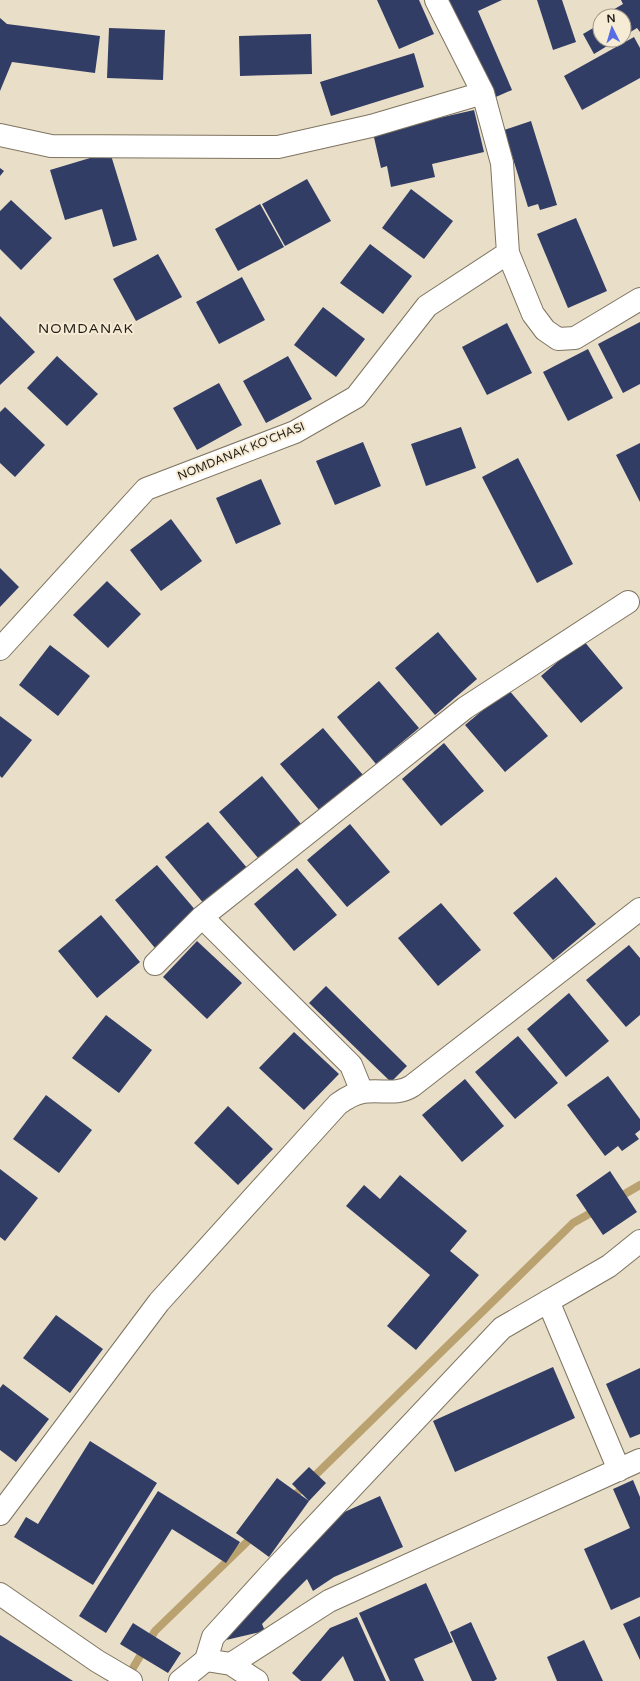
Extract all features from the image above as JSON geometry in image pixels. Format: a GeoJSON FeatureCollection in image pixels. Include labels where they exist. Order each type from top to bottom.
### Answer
{"type":"FeatureCollection","features":[{"type":"Feature","properties":{"kind":"street"},"geometry":{"type":"LineString","coordinates":[[436,0],[483,93],[502,163],[508,253],[533,314],[545,330],[558,339],[575,338],[640,299]]}},
{"type":"Feature","properties":{"kind":"street"},"geometry":{"type":"LineString","coordinates":[[0,135],[51,146],[278,146],[371,126],[483,93]]}},
{"type":"Feature","properties":{"kind":"street","name":"NOMDANAK KO'CHASI"},"geometry":{"type":"LineString","coordinates":[[0,649],[146,489],[295,432],[356,397],[426,306],[508,253]]}},
{"type":"Feature","properties":{"kind":"street"},"geometry":{"type":"LineString","coordinates":[[155,964],[202,917],[465,708],[628,602]]}},
{"type":"Feature","properties":{"kind":"street"},"geometry":{"type":"LineString","coordinates":[[0,1514],[159,1302],[338,1104],[362,1092],[397,1092],[404,1091],[412,1086],[640,909]]}},
{"type":"Feature","properties":{"kind":"street"},"geometry":{"type":"LineString","coordinates":[[202,917],[351,1065],[362,1092]]}},
{"type":"Feature","properties":{"kind":"street"},"geometry":{"type":"LineString","coordinates":[[180,1681],[206,1660],[213,1637],[502,1328],[609,1266],[640,1241]]}},
{"type":"Feature","properties":{"kind":"street"},"geometry":{"type":"LineString","coordinates":[[548,1301],[618,1470]]}},
{"type":"Feature","properties":{"kind":"street"},"geometry":{"type":"LineString","coordinates":[[231,1664],[329,1601],[640,1460]]}},
{"type":"Feature","properties":{"kind":"street"},"geometry":{"type":"LineString","coordinates":[[0,1594],[97,1661],[130,1680]]}},
{"type":"Feature","properties":{"kind":"street"},"geometry":{"type":"LineString","coordinates":[[206,1660],[231,1664],[257,1681]]}},
{"type":"Feature","properties":{"kind":"building"},"geometry":{"type":"Polygon","coordinates":[[[377,0],[419,0],[434,34],[399,49],[377,0]]]}},
{"type":"Feature","properties":{"kind":"building"},"geometry":{"type":"Polygon","coordinates":[[[446,0],[502,0],[478,11],[512,90],[489,100],[446,0]]]}},
{"type":"Feature","properties":{"kind":"building"},"geometry":{"type":"Polygon","coordinates":[[[537,0],[562,0],[576,42],[553,50],[537,0]]]}},
{"type":"Feature","properties":{"kind":"building"},"geometry":{"type":"Polygon","coordinates":[[[621,0],[640,0],[640,32],[637,28],[632,31],[632,8],[616,8],[623,4],[621,0]]]}},
{"type":"Feature","properties":{"kind":"building"},"geometry":{"type":"Polygon","coordinates":[[[0,18],[7,24],[100,36],[95,73],[12,62],[0,91],[0,18]]]}},
{"type":"Feature","properties":{"kind":"building"},"geometry":{"type":"Polygon","coordinates":[[[109,28],[165,30],[163,80],[107,78],[109,28]]]}},
{"type":"Feature","properties":{"kind":"building"},"geometry":{"type":"Polygon","coordinates":[[[592,29],[592,48],[604,48],[594,54],[583,34],[592,29]]]}},
{"type":"Feature","properties":{"kind":"building"},"geometry":{"type":"Polygon","coordinates":[[[311,34],[312,74],[240,76],[239,36],[311,34]]]}},
{"type":"Feature","properties":{"kind":"building"},"geometry":{"type":"Polygon","coordinates":[[[634,37],[640,48],[640,78],[582,110],[564,76],[614,48],[632,48],[632,38],[634,37]]]}},
{"type":"Feature","properties":{"kind":"building"},"geometry":{"type":"Polygon","coordinates":[[[414,53],[424,87],[331,116],[320,82],[414,53]]]}},
{"type":"Feature","properties":{"kind":"building"},"geometry":{"type":"Polygon","coordinates":[[[474,110],[484,152],[432,164],[435,177],[391,187],[387,166],[381,168],[373,133],[474,110]]]}},
{"type":"Feature","properties":{"kind":"building"},"geometry":{"type":"Polygon","coordinates":[[[531,121],[557,205],[540,210],[538,204],[528,207],[504,130],[531,121]]]}},
{"type":"Feature","properties":{"kind":"building"},"geometry":{"type":"Polygon","coordinates":[[[110,152],[137,240],[113,247],[102,209],[65,220],[50,170],[110,152]]]}},
{"type":"Feature","properties":{"kind":"building"},"geometry":{"type":"Polygon","coordinates":[[[0,168],[4,171],[0,176],[0,168]]]}},
{"type":"Feature","properties":{"kind":"building"},"geometry":{"type":"Polygon","coordinates":[[[307,179],[331,221],[285,246],[262,204],[307,179]]]}},
{"type":"Feature","properties":{"kind":"building"},"geometry":{"type":"Polygon","coordinates":[[[411,189],[453,221],[424,259],[382,228],[411,189]]]}},
{"type":"Feature","properties":{"kind":"building"},"geometry":{"type":"Polygon","coordinates":[[[11,200],[52,238],[21,270],[0,249],[0,211],[11,200]]]}},
{"type":"Feature","properties":{"kind":"building"},"geometry":{"type":"Polygon","coordinates":[[[260,204],[284,247],[238,271],[215,229],[260,204]]]}},
{"type":"Feature","properties":{"kind":"building"},"geometry":{"type":"Polygon","coordinates":[[[576,218],[607,291],[568,308],[537,234],[576,218]]]}},
{"type":"Feature","properties":{"kind":"building"},"geometry":{"type":"Polygon","coordinates":[[[370,244],[412,276],[383,314],[340,283],[370,244]]]}},
{"type":"Feature","properties":{"kind":"building"},"geometry":{"type":"Polygon","coordinates":[[[158,254],[182,297],[136,321],[113,279],[158,254]]]}},
{"type":"Feature","properties":{"kind":"building"},"geometry":{"type":"Polygon","coordinates":[[[242,277],[265,320],[219,344],[196,302],[242,277]]]}},
{"type":"Feature","properties":{"kind":"building"},"geometry":{"type":"Polygon","coordinates":[[[323,307],[365,339],[336,377],[294,345],[323,307]]]}},
{"type":"Feature","properties":{"kind":"building"},"geometry":{"type":"Polygon","coordinates":[[[0,316],[35,352],[0,385],[0,316]]]}},
{"type":"Feature","properties":{"kind":"building"},"geometry":{"type":"Polygon","coordinates":[[[640,322],[640,384],[623,393],[598,344],[640,322]]]}},
{"type":"Feature","properties":{"kind":"building"},"geometry":{"type":"Polygon","coordinates":[[[507,323],[532,373],[487,395],[462,347],[507,323]]]}},
{"type":"Feature","properties":{"kind":"building"},"geometry":{"type":"Polygon","coordinates":[[[588,349],[613,398],[568,421],[543,372],[588,349]]]}},
{"type":"Feature","properties":{"kind":"building"},"geometry":{"type":"Polygon","coordinates":[[[57,356],[98,394],[67,426],[27,388],[57,356]]]}},
{"type":"Feature","properties":{"kind":"building"},"geometry":{"type":"Polygon","coordinates":[[[288,356],[312,399],[266,423],[243,381],[288,356]]]}},
{"type":"Feature","properties":{"kind":"building"},"geometry":{"type":"Polygon","coordinates":[[[219,383],[242,425],[197,450],[173,408],[219,383]]]}},
{"type":"Feature","properties":{"kind":"building"},"geometry":{"type":"Polygon","coordinates":[[[5,407],[45,445],[15,477],[0,463],[0,412],[5,407]]]}},
{"type":"Feature","properties":{"kind":"building"},"geometry":{"type":"Polygon","coordinates":[[[461,427],[476,468],[426,486],[411,444],[461,427]]]}},
{"type":"Feature","properties":{"kind":"building"},"geometry":{"type":"Polygon","coordinates":[[[363,442],[381,486],[335,505],[316,461],[363,442]]]}},
{"type":"Feature","properties":{"kind":"building"},"geometry":{"type":"Polygon","coordinates":[[[640,443],[640,502],[616,455],[640,443]]]}},
{"type":"Feature","properties":{"kind":"building"},"geometry":{"type":"Polygon","coordinates":[[[518,458],[573,564],[537,583],[482,477],[518,458]]]}},
{"type":"Feature","properties":{"kind":"building"},"geometry":{"type":"Polygon","coordinates":[[[261,479],[281,524],[236,544],[216,498],[261,479]]]}},
{"type":"Feature","properties":{"kind":"building"},"geometry":{"type":"Polygon","coordinates":[[[171,519],[202,561],[161,591],[130,550],[171,519]]]}},
{"type":"Feature","properties":{"kind":"building"},"geometry":{"type":"Polygon","coordinates":[[[0,568],[19,587],[0,607],[0,568]]]}},
{"type":"Feature","properties":{"kind":"building"},"geometry":{"type":"Polygon","coordinates":[[[107,581],[141,614],[108,648],[73,615],[107,581]]]}},
{"type":"Feature","properties":{"kind":"building"},"geometry":{"type":"Polygon","coordinates":[[[438,632],[477,679],[435,715],[395,668],[438,632]]]}},
{"type":"Feature","properties":{"kind":"building"},"geometry":{"type":"Polygon","coordinates":[[[583,640],[623,688],[581,723],[541,676],[583,640]]]}},
{"type":"Feature","properties":{"kind":"building"},"geometry":{"type":"Polygon","coordinates":[[[50,645],[90,676],[58,716],[19,685],[50,645]]]}},
{"type":"Feature","properties":{"kind":"building"},"geometry":{"type":"Polygon","coordinates":[[[379,681],[419,728],[376,764],[337,717],[379,681]]]}},
{"type":"Feature","properties":{"kind":"building"},"geometry":{"type":"Polygon","coordinates":[[[508,689],[548,736],[505,772],[465,725],[508,689]]]}},
{"type":"Feature","properties":{"kind":"building"},"geometry":{"type":"Polygon","coordinates":[[[0,716],[32,740],[2,778],[0,776],[0,716]]]}},
{"type":"Feature","properties":{"kind":"building"},"geometry":{"type":"Polygon","coordinates":[[[323,728],[363,775],[320,811],[280,764],[323,728]]]}},
{"type":"Feature","properties":{"kind":"building"},"geometry":{"type":"Polygon","coordinates":[[[444,743],[484,791],[441,826],[402,779],[444,743]]]}},
{"type":"Feature","properties":{"kind":"building"},"geometry":{"type":"Polygon","coordinates":[[[262,776],[301,824],[259,859],[219,812],[262,776]]]}},
{"type":"Feature","properties":{"kind":"building"},"geometry":{"type":"Polygon","coordinates":[[[208,822],[248,869],[205,905],[165,857],[208,822]]]}},
{"type":"Feature","properties":{"kind":"building"},"geometry":{"type":"Polygon","coordinates":[[[350,824],[390,872],[347,907],[307,860],[350,824]]]}},
{"type":"Feature","properties":{"kind":"building"},"geometry":{"type":"Polygon","coordinates":[[[157,865],[197,912],[155,948],[115,900],[157,865]]]}},
{"type":"Feature","properties":{"kind":"building"},"geometry":{"type":"Polygon","coordinates":[[[297,868],[337,915],[294,951],[254,904],[297,868]]]}},
{"type":"Feature","properties":{"kind":"building"},"geometry":{"type":"Polygon","coordinates":[[[556,877],[596,924],[553,960],[513,913],[556,877]]]}},
{"type":"Feature","properties":{"kind":"building"},"geometry":{"type":"Polygon","coordinates":[[[441,903],[481,950],[438,986],[398,938],[441,903]]]}},
{"type":"Feature","properties":{"kind":"building"},"geometry":{"type":"Polygon","coordinates":[[[101,915],[140,962],[97,998],[58,951],[101,915]]]}},
{"type":"Feature","properties":{"kind":"building"},"geometry":{"type":"Polygon","coordinates":[[[197,941],[242,983],[207,1019],[163,977],[197,941]]]}},
{"type":"Feature","properties":{"kind":"building"},"geometry":{"type":"Polygon","coordinates":[[[629,945],[640,958],[640,1015],[626,1027],[586,980],[629,945]]]}},
{"type":"Feature","properties":{"kind":"building"},"geometry":{"type":"Polygon","coordinates":[[[326,986],[407,1066],[391,1082],[309,1003],[326,986]]]}},
{"type":"Feature","properties":{"kind":"building"},"geometry":{"type":"Polygon","coordinates":[[[569,993],[609,1041],[566,1077],[527,1029],[569,993]]]}},
{"type":"Feature","properties":{"kind":"building"},"geometry":{"type":"Polygon","coordinates":[[[106,1015],[152,1050],[119,1093],[72,1058],[106,1015]]]}},
{"type":"Feature","properties":{"kind":"building"},"geometry":{"type":"Polygon","coordinates":[[[294,1032],[339,1074],[304,1110],[259,1068],[294,1032]]]}},
{"type":"Feature","properties":{"kind":"building"},"geometry":{"type":"Polygon","coordinates":[[[518,1036],[558,1083],[515,1119],[475,1072],[518,1036]]]}},
{"type":"Feature","properties":{"kind":"building"},"geometry":{"type":"Polygon","coordinates":[[[608,1076],[640,1119],[640,1130],[635,1134],[639,1139],[622,1151],[618,1146],[605,1156],[567,1105],[608,1076]]]}},
{"type":"Feature","properties":{"kind":"building"},"geometry":{"type":"Polygon","coordinates":[[[465,1079],[504,1126],[462,1162],[422,1115],[465,1079]]]}},
{"type":"Feature","properties":{"kind":"building"},"geometry":{"type":"Polygon","coordinates":[[[46,1095],[92,1130],[59,1173],[13,1139],[46,1095]]]}},
{"type":"Feature","properties":{"kind":"building"},"geometry":{"type":"Polygon","coordinates":[[[228,1106],[273,1149],[238,1185],[194,1143],[228,1106]]]}},
{"type":"Feature","properties":{"kind":"building"},"geometry":{"type":"Polygon","coordinates":[[[0,1169],[38,1198],[5,1241],[0,1237],[0,1169]]]}},
{"type":"Feature","properties":{"kind":"building"},"geometry":{"type":"Polygon","coordinates":[[[610,1171],[637,1212],[603,1235],[576,1195],[610,1171]]]}},
{"type":"Feature","properties":{"kind":"building"},"geometry":{"type":"Polygon","coordinates":[[[400,1175],[467,1231],[450,1251],[479,1275],[416,1350],[387,1326],[430,1275],[346,1206],[364,1185],[380,1199],[400,1175]]]}},
{"type":"Feature","properties":{"kind":"building"},"geometry":{"type":"Polygon","coordinates":[[[56,1315],[103,1349],[70,1393],[23,1358],[56,1315]]]}},
{"type":"Feature","properties":{"kind":"building"},"geometry":{"type":"Polygon","coordinates":[[[553,1367],[575,1418],[455,1472],[433,1421],[553,1367]]]}},
{"type":"Feature","properties":{"kind":"building"},"geometry":{"type":"Polygon","coordinates":[[[640,1368],[640,1434],[630,1438],[606,1384],[640,1368]]]}},
{"type":"Feature","properties":{"kind":"building"},"geometry":{"type":"Polygon","coordinates":[[[3,1384],[49,1419],[16,1462],[0,1450],[0,1388],[3,1384]]]}},
{"type":"Feature","properties":{"kind":"building"},"geometry":{"type":"Polygon","coordinates":[[[90,1441],[157,1483],[93,1585],[14,1537],[26,1517],[38,1524],[90,1441]]]}},
{"type":"Feature","properties":{"kind":"building"},"geometry":{"type":"Polygon","coordinates":[[[309,1467],[326,1483],[309,1501],[292,1484],[309,1467]]]}},
{"type":"Feature","properties":{"kind":"building"},"geometry":{"type":"Polygon","coordinates":[[[277,1478],[309,1501],[269,1557],[236,1533],[277,1478]]]}},
{"type":"Feature","properties":{"kind":"building"},"geometry":{"type":"Polygon","coordinates":[[[633,1480],[640,1497],[640,1597],[611,1610],[584,1549],[630,1528],[613,1489],[633,1480]]]}},
{"type":"Feature","properties":{"kind":"building"},"geometry":{"type":"Polygon","coordinates":[[[158,1491],[240,1542],[226,1563],[172,1529],[106,1633],[79,1616],[158,1491]]]}},
{"type":"Feature","properties":{"kind":"building"},"geometry":{"type":"Polygon","coordinates":[[[380,1496],[403,1547],[334,1577],[313,1591],[307,1579],[262,1624],[265,1631],[226,1640],[340,1514],[380,1496]]]}},
{"type":"Feature","properties":{"kind":"building"},"geometry":{"type":"Polygon","coordinates":[[[426,1583],[453,1642],[414,1659],[424,1681],[390,1681],[359,1613],[426,1583]]]}},
{"type":"Feature","properties":{"kind":"building"},"geometry":{"type":"Polygon","coordinates":[[[640,1616],[640,1660],[623,1624],[640,1616]]]}},
{"type":"Feature","properties":{"kind":"building"},"geometry":{"type":"Polygon","coordinates":[[[357,1617],[386,1681],[354,1681],[343,1656],[321,1681],[301,1681],[292,1673],[330,1628],[357,1617]]]}},
{"type":"Feature","properties":{"kind":"building"},"geometry":{"type":"Polygon","coordinates":[[[471,1622],[497,1679],[494,1681],[472,1681],[450,1632],[471,1622]]]}},
{"type":"Feature","properties":{"kind":"building"},"geometry":{"type":"Polygon","coordinates":[[[133,1623],[181,1653],[168,1673],[120,1644],[133,1623]]]}},
{"type":"Feature","properties":{"kind":"building"},"geometry":{"type":"Polygon","coordinates":[[[0,1635],[73,1681],[0,1681],[0,1635]]]}},
{"type":"Feature","properties":{"kind":"building"},"geometry":{"type":"Polygon","coordinates":[[[584,1640],[603,1681],[557,1681],[547,1657],[584,1640]]]}},
{"type":"Feature","properties":{"kind":"waterway"},"geometry":{"type":"LineString","coordinates":[[616,1199],[640,1185]]}},
{"type":"Feature","properties":{"kind":"waterway"},"geometry":{"type":"LineString","coordinates":[[290,1500],[573,1223],[598,1209]]}},
{"type":"Feature","properties":{"kind":"waterway"},"geometry":{"type":"LineString","coordinates":[[127,1678],[155,1631],[254,1535]]}},
{"type":"Feature","properties":{"kind":"district","name":"NOMDANAK"},"geometry":{"type":"Point","coordinates":[86,328]}}]}
